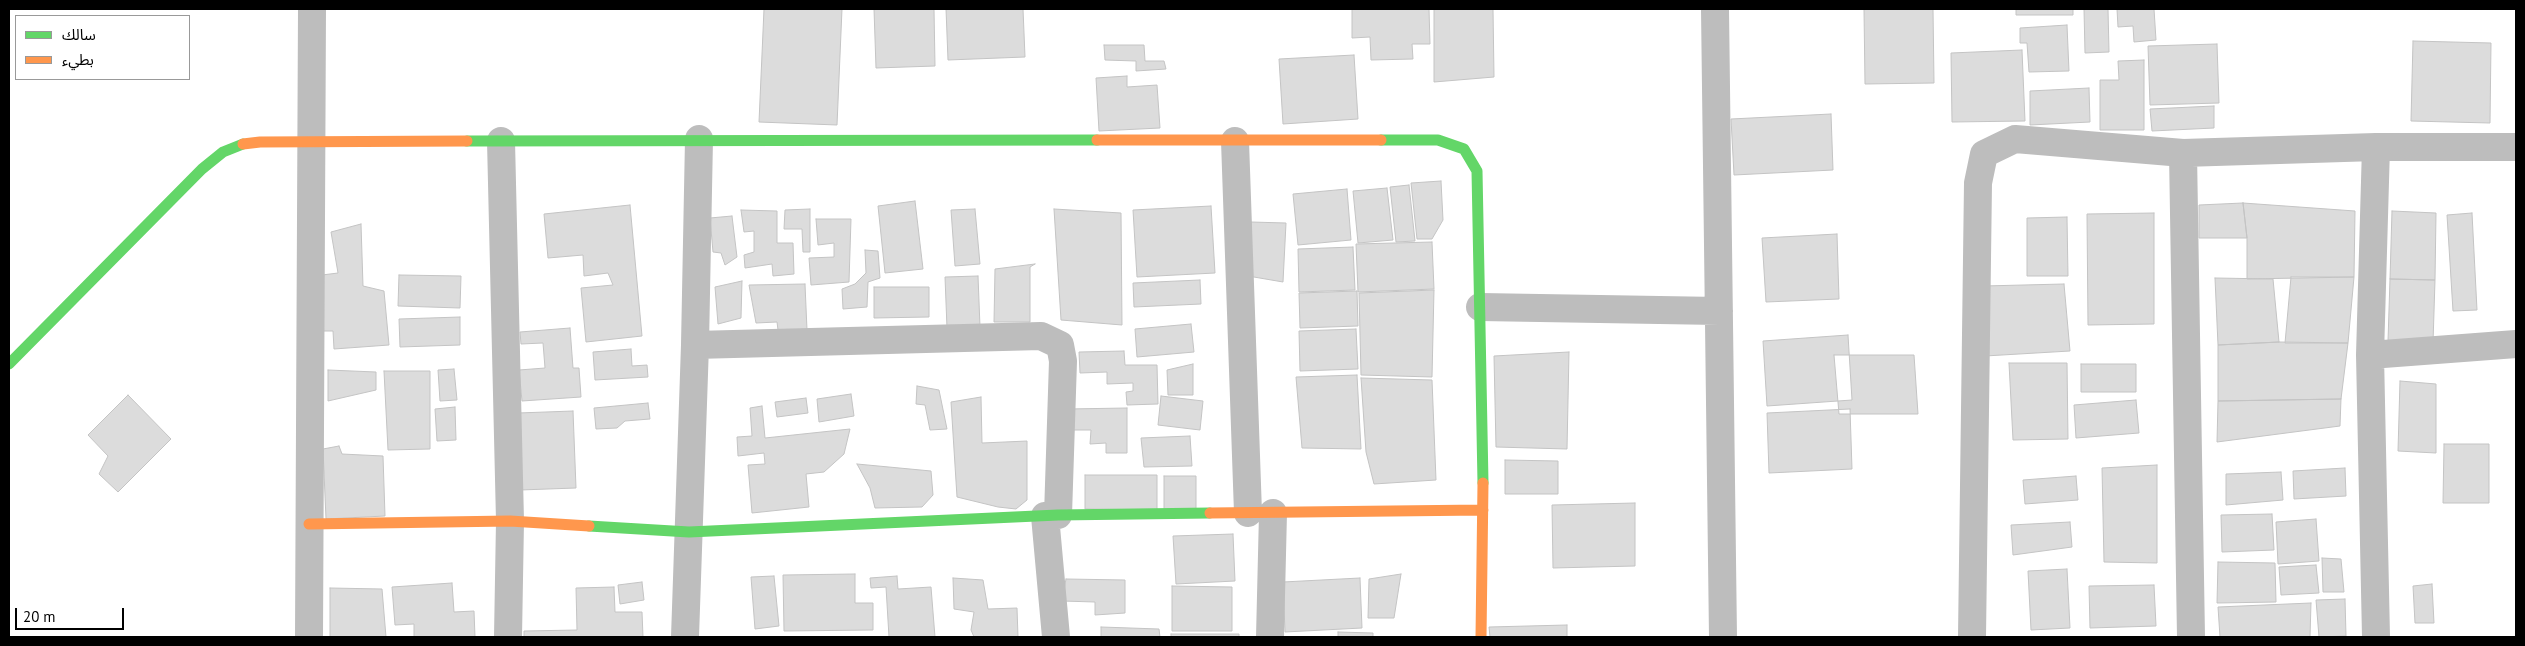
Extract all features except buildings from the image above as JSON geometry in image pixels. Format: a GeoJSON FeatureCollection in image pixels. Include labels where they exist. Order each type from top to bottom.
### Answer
{"type":"FeatureCollection","features":[{"type":"Feature","properties":{"kind":"street"},"geometry":{"type":"LineString","coordinates":[[309,637],[312,9]]}},
{"type":"Feature","properties":{"kind":"street"},"geometry":{"type":"LineString","coordinates":[[1715,9],[1723,637]]}},
{"type":"Feature","properties":{"kind":"street"},"geometry":{"type":"LineString","coordinates":[[9,364],[202,169],[223,152],[239,145],[260,142],[312,144],[699,139],[1438,140],[1464,149],[1477,171],[1483,510],[1481,637]]}},
{"type":"Feature","properties":{"kind":"street"},"geometry":{"type":"LineString","coordinates":[[685,637],[695,345],[699,139]]}},
{"type":"Feature","properties":{"kind":"street"},"geometry":{"type":"LineString","coordinates":[[1972,637],[1978,183],[1984,154],[2015,139],[2183,153],[2376,147],[2516,147]]}},
{"type":"Feature","properties":{"kind":"street"},"geometry":{"type":"LineString","coordinates":[[501,141],[510,521],[508,637]]}},
{"type":"Feature","properties":{"kind":"street"},"geometry":{"type":"LineString","coordinates":[[1235,141],[1270,637]]}},
{"type":"Feature","properties":{"kind":"street"},"geometry":{"type":"LineString","coordinates":[[2376,147],[2370,354],[2376,637]]}},
{"type":"Feature","properties":{"kind":"street"},"geometry":{"type":"LineString","coordinates":[[2183,153],[2191,637]]}},
{"type":"Feature","properties":{"kind":"street"},"geometry":{"type":"LineString","coordinates":[[1480,307],[1719,310]]}},
{"type":"Feature","properties":{"kind":"street"},"geometry":{"type":"LineString","coordinates":[[695,345],[1041,336],[1060,345],[1064,380],[1051,516],[1056,637]]}},
{"type":"Feature","properties":{"kind":"street"},"geometry":{"type":"LineString","coordinates":[[2370,354],[2516,344]]}},
{"type":"Feature","properties":{"kind":"street"},"geometry":{"type":"LineString","coordinates":[[309,524],[510,521],[689,532],[1051,516],[1483,510]]}},
{"type":"Feature","properties":{"kind":"traffic: fast"},"geometry":{"type":"LineString","coordinates":[[467,141],[1097,140]]}},
{"type":"Feature","properties":{"kind":"traffic: fast"},"geometry":{"type":"LineString","coordinates":[[1381,140],[1438,140],[1464,149],[1477,171],[1483,483]]}},
{"type":"Feature","properties":{"kind":"traffic: fast"},"geometry":{"type":"LineString","coordinates":[[9,364],[202,169],[223,152],[243,144]]}},
{"type":"Feature","properties":{"kind":"traffic: fast"},"geometry":{"type":"LineString","coordinates":[[589,526],[689,532],[1058,515],[1210,513]]}},
{"type":"Feature","properties":{"kind":"traffic: slow"},"geometry":{"type":"LineString","coordinates":[[1097,140],[1381,140]]}},
{"type":"Feature","properties":{"kind":"traffic: slow"},"geometry":{"type":"LineString","coordinates":[[243,144],[260,142],[467,141]]}},
{"type":"Feature","properties":{"kind":"traffic: slow"},"geometry":{"type":"LineString","coordinates":[[1481,637],[1483,483]]}},
{"type":"Feature","properties":{"kind":"traffic: slow"},"geometry":{"type":"LineString","coordinates":[[1210,513],[1483,510]]}},
{"type":"Feature","properties":{"kind":"traffic: slow"},"geometry":{"type":"LineString","coordinates":[[309,524],[510,521],[589,526]]}}]}
